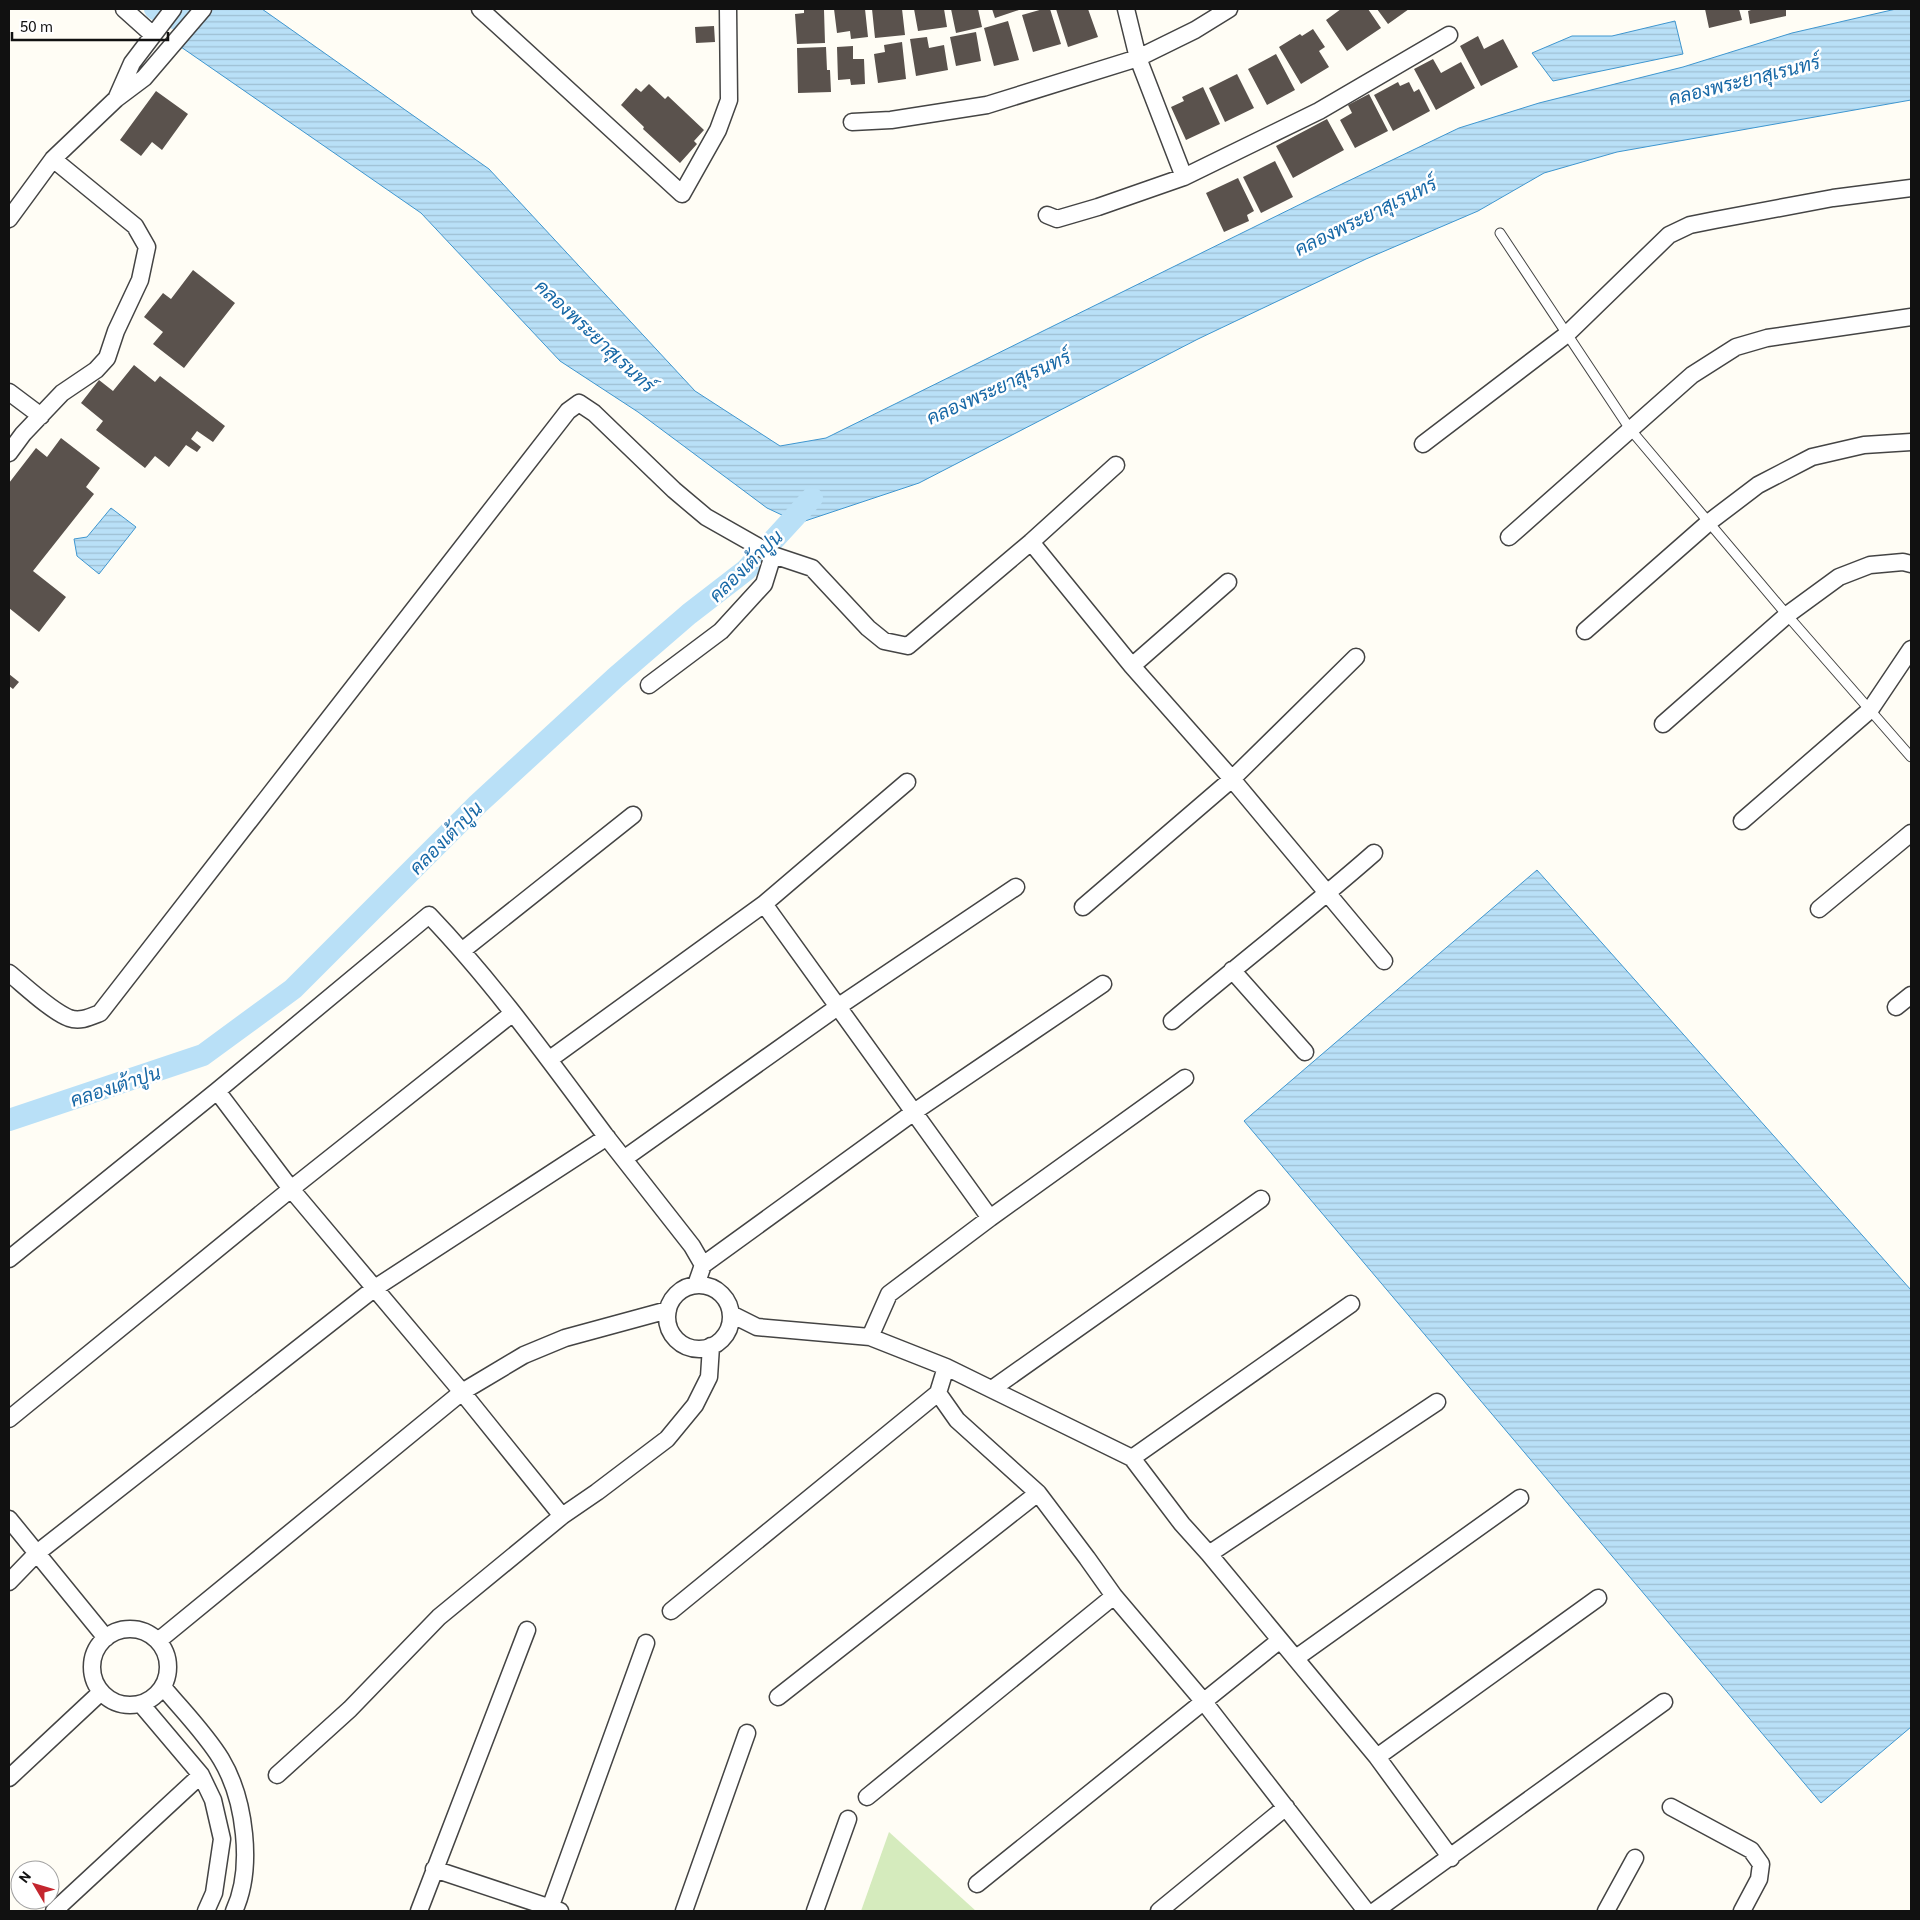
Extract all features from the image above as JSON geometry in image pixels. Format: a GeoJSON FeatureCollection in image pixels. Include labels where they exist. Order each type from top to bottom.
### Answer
{"type":"FeatureCollection","features":[{"type":"Feature","properties":{"kind":"street"},"geometry":{"type":"LineString","coordinates":[[124,9],[154,32]]}},
{"type":"Feature","properties":{"kind":"street"},"geometry":{"type":"LineString","coordinates":[[116,99],[132,63],[172,9]]}},
{"type":"Feature","properties":{"kind":"street"},"geometry":{"type":"LineString","coordinates":[[9,219],[53,159],[116,99],[144,78],[203,9]]}},
{"type":"Feature","properties":{"kind":"street"},"geometry":{"type":"LineString","coordinates":[[480,9],[682,194],[718,130],[729,100],[728,9]]}},
{"type":"Feature","properties":{"kind":"street"},"geometry":{"type":"LineString","coordinates":[[1126,9],[1138,58],[1184,177]]}},
{"type":"Feature","properties":{"kind":"street"},"geometry":{"type":"LineString","coordinates":[[852,122],[891,120],[987,105],[1138,58],[1195,30],[1229,9]]}},
{"type":"Feature","properties":{"kind":"street"},"geometry":{"type":"LineString","coordinates":[[1047,215],[1056,219],[1098,207],[1184,177],[1319,111],[1449,35]]}},
{"type":"Feature","properties":{"kind":"street"},"geometry":{"type":"LineString","coordinates":[[9,453],[62,393],[96,370],[107,358],[116,331],[140,280],[147,246],[135,226],[53,159]]}},
{"type":"Feature","properties":{"kind":"street"},"geometry":{"type":"LineString","coordinates":[[1423,444],[1566,335],[1669,235],[1690,225],[1833,198],[1911,188]]}},
{"type":"Feature","properties":{"kind":"street"},"geometry":{"type":"LineString","coordinates":[[1508,537],[1692,375],[1736,347],[1767,338],[1911,317]]}},
{"type":"Feature","properties":{"kind":"street"},"geometry":{"type":"LineString","coordinates":[[9,392],[41,416]]}},
{"type":"Feature","properties":{"kind":"street"},"geometry":{"type":"LineString","coordinates":[[9,973],[48,1004],[70,1018],[86,1019],[100,1013],[568,411],[579,403],[594,413],[674,490],[706,516],[770,553],[812,568],[868,628],[879,637],[884,641],[908,646],[1031,542],[1116,465]]}},
{"type":"Feature","properties":{"kind":"street"},"geometry":{"type":"LineString","coordinates":[[1585,631],[1708,523],[1758,485],[1812,456],[1864,445],[1911,442]]}},
{"type":"Feature","properties":{"kind":"street"},"geometry":{"type":"LineString","coordinates":[[1031,542],[1132,666],[1232,779],[1384,961]]}},
{"type":"Feature","properties":{"kind":"street"},"geometry":{"type":"LineString","coordinates":[[649,685],[721,631],[764,584],[770,553]]}},
{"type":"Feature","properties":{"kind":"street"},"geometry":{"type":"LineString","coordinates":[[1663,724],[1787,615],[1839,577],[1870,566],[1903,562],[1911,564]]}},
{"type":"Feature","properties":{"kind":"street"},"geometry":{"type":"LineString","coordinates":[[1132,666],[1228,582]]}},
{"type":"Feature","properties":{"kind":"street"},"geometry":{"type":"LineString","coordinates":[[1742,820],[1870,710],[1911,650]]}},
{"type":"Feature","properties":{"kind":"street"},"geometry":{"type":"LineString","coordinates":[[1083,907],[1232,779],[1356,658]]}},
{"type":"Feature","properties":{"kind":"street"},"geometry":{"type":"LineString","coordinates":[[550,1059],[764,904],[907,782]]}},
{"type":"Feature","properties":{"kind":"street"},"geometry":{"type":"LineString","coordinates":[[463,950],[633,815]]}},
{"type":"Feature","properties":{"kind":"street"},"geometry":{"type":"LineString","coordinates":[[1819,909],[1911,833]]}},
{"type":"Feature","properties":{"kind":"street"},"geometry":{"type":"LineString","coordinates":[[1172,1021],[1374,853]]}},
{"type":"Feature","properties":{"kind":"street"},"geometry":{"type":"LineString","coordinates":[[625,1158],[839,1006],[1016,887]]}},
{"type":"Feature","properties":{"kind":"street"},"geometry":{"type":"LineString","coordinates":[[764,904],[990,1218]]}},
{"type":"Feature","properties":{"kind":"street"},"geometry":{"type":"LineString","coordinates":[[9,1258],[217,1091],[429,915],[463,950],[550,1059],[607,1137],[692,1246],[703,1265]]}},
{"type":"Feature","properties":{"kind":"street"},"geometry":{"type":"LineString","coordinates":[[1232,970],[1305,1052]]}},
{"type":"Feature","properties":{"kind":"street"},"geometry":{"type":"LineString","coordinates":[[696,1285],[703,1265],[914,1112],[1103,984]]}},
{"type":"Feature","properties":{"kind":"street"},"geometry":{"type":"LineString","coordinates":[[1896,1007],[1911,995]]}},
{"type":"Feature","properties":{"kind":"street"},"geometry":{"type":"LineString","coordinates":[[9,1418],[291,1189],[513,1013]]}},
{"type":"Feature","properties":{"kind":"street"},"geometry":{"type":"LineString","coordinates":[[870,1337],[889,1294],[990,1218],[1185,1078]]}},
{"type":"Feature","properties":{"kind":"street"},"geometry":{"type":"LineString","coordinates":[[217,1091],[291,1189],[462,1392],[562,1516]]}},
{"type":"Feature","properties":{"kind":"street"},"geometry":{"type":"LineString","coordinates":[[9,1582],[37,1553],[375,1288],[607,1137]]}},
{"type":"Feature","properties":{"kind":"street"},"geometry":{"type":"LineString","coordinates":[[992,1389],[1261,1199]]}},
{"type":"Feature","properties":{"kind":"street"},"geometry":{"type":"LineString","coordinates":[[696,1285],[706,1286],[723,1296],[731,1314],[730,1324],[720,1341],[702,1349],[692,1348],[682,1345],[674,1338],[669,1330],[668,1310],[671,1301],[678,1293],[696,1285]]}},
{"type":"Feature","properties":{"kind":"street"},"geometry":{"type":"LineString","coordinates":[[1132,1458],[1351,1304]]}},
{"type":"Feature","properties":{"kind":"street"},"geometry":{"type":"LineString","coordinates":[[158,1641],[462,1392],[532,1351],[565,1338],[668,1310]]}},
{"type":"Feature","properties":{"kind":"street"},"geometry":{"type":"LineString","coordinates":[[731,1314],[758,1327],[870,1337],[946,1367],[1132,1458],[1155,1491],[1210,1554],[1376,1757],[1451,1858]]}},
{"type":"Feature","properties":{"kind":"street"},"geometry":{"type":"LineString","coordinates":[[277,1775],[350,1709],[439,1617],[562,1516],[667,1439],[695,1404],[709,1377],[711,1346]]}},
{"type":"Feature","properties":{"kind":"street"},"geometry":{"type":"LineString","coordinates":[[671,1611],[938,1393],[946,1367]]}},
{"type":"Feature","properties":{"kind":"street"},"geometry":{"type":"LineString","coordinates":[[938,1393],[958,1420],[984,1446],[1038,1493],[1114,1596],[1204,1702],[1366,1911]]}},
{"type":"Feature","properties":{"kind":"street"},"geometry":{"type":"LineString","coordinates":[[1210,1554],[1437,1402]]}},
{"type":"Feature","properties":{"kind":"street"},"geometry":{"type":"LineString","coordinates":[[778,1697],[1038,1493]]}},
{"type":"Feature","properties":{"kind":"street"},"geometry":{"type":"LineString","coordinates":[[1296,1658],[1520,1498]]}},
{"type":"Feature","properties":{"kind":"street"},"geometry":{"type":"LineString","coordinates":[[9,1519],[106,1638]]}},
{"type":"Feature","properties":{"kind":"street"},"geometry":{"type":"LineString","coordinates":[[867,1797],[1114,1596]]}},
{"type":"Feature","properties":{"kind":"street"},"geometry":{"type":"LineString","coordinates":[[1376,1757],[1598,1598]]}},
{"type":"Feature","properties":{"kind":"street"},"geometry":{"type":"LineString","coordinates":[[132,1629],[148,1634],[158,1641],[168,1663],[163,1687],[156,1695],[142,1704],[126,1705],[115,1702],[100,1692],[93,1678],[92,1667],[98,1646],[106,1638],[116,1632],[132,1629]]}},
{"type":"Feature","properties":{"kind":"street"},"geometry":{"type":"LineString","coordinates":[[419,1911],[527,1630]]}},
{"type":"Feature","properties":{"kind":"street"},"geometry":{"type":"LineString","coordinates":[[977,1884],[1280,1640]]}},
{"type":"Feature","properties":{"kind":"street"},"geometry":{"type":"LineString","coordinates":[[434,1869],[553,1910],[646,1643]]}},
{"type":"Feature","properties":{"kind":"street"},"geometry":{"type":"LineString","coordinates":[[163,1687],[221,1759],[236,1794],[244,1829],[244,1858],[239,1900],[234,1911]]}},
{"type":"Feature","properties":{"kind":"street"},"geometry":{"type":"LineString","coordinates":[[9,1778],[100,1692]]}},
{"type":"Feature","properties":{"kind":"street"},"geometry":{"type":"LineString","coordinates":[[1375,1911],[1451,1858],[1664,1702]]}},
{"type":"Feature","properties":{"kind":"street"},"geometry":{"type":"LineString","coordinates":[[142,1704],[201,1775],[213,1800],[222,1839],[214,1894],[206,1911]]}},
{"type":"Feature","properties":{"kind":"street"},"geometry":{"type":"LineString","coordinates":[[684,1911],[747,1733]]}},
{"type":"Feature","properties":{"kind":"street"},"geometry":{"type":"LineString","coordinates":[[54,1911],[201,1775]]}},
{"type":"Feature","properties":{"kind":"street"},"geometry":{"type":"LineString","coordinates":[[1159,1911],[1286,1807]]}},
{"type":"Feature","properties":{"kind":"street"},"geometry":{"type":"LineString","coordinates":[[1670,1807],[1750,1850],[1762,1864],[1759,1879],[1742,1911]]}},
{"type":"Feature","properties":{"kind":"street"},"geometry":{"type":"LineString","coordinates":[[815,1911],[848,1819]]}},
{"type":"Feature","properties":{"kind":"street"},"geometry":{"type":"LineString","coordinates":[[1606,1911],[1635,1858]]}},
{"type":"Feature","properties":{"kind":"lane"},"geometry":{"type":"LineString","coordinates":[[1500,233],[1630,429],[1708,523],[1911,757]]}},
{"type":"Feature","properties":{"kind":"green space"},"geometry":{"type":"Polygon","coordinates":[[[889,1832],[976,1911],[861,1911],[889,1832]]]}},
{"type":"Feature","properties":{"kind":"water","name":"คลองพระยาสุเรนทร์"},"geometry":{"type":"Polygon","coordinates":[[[170,9],[262,9],[489,169],[695,391],[780,446],[826,438],[1459,128],[1539,103],[1683,67],[1792,33],[1896,9],[1911,9],[1911,100],[1617,152],[1544,173],[1478,211],[1366,259],[1198,339],[919,483],[799,523],[767,508],[638,412],[560,361],[421,213],[181,47],[170,9]]]}},
{"type":"Feature","properties":{"kind":"water"},"geometry":{"type":"Polygon","coordinates":[[[1675,21],[1683,54],[1553,81],[1532,53],[1572,36],[1612,36],[1675,21]]]}},
{"type":"Feature","properties":{"kind":"water"},"geometry":{"type":"Polygon","coordinates":[[[111,508],[136,527],[99,574],[77,556],[74,539],[87,537],[111,508]]]}},
{"type":"Feature","properties":{"kind":"water"},"geometry":{"type":"Polygon","coordinates":[[[1537,870],[1911,1290],[1911,1727],[1821,1803],[1244,1121],[1537,870]]]}},
{"type":"Feature","properties":{"kind":"building"},"geometry":{"type":"Polygon","coordinates":[[[804,9],[824,10],[825,43],[797,44],[795,14],[804,13],[804,9]]]}},
{"type":"Feature","properties":{"kind":"building"},"geometry":{"type":"Polygon","coordinates":[[[834,9],[865,9],[868,37],[851,39],[850,31],[837,33],[834,9]]]}},
{"type":"Feature","properties":{"kind":"building"},"geometry":{"type":"Polygon","coordinates":[[[872,9],[902,9],[905,35],[875,38],[872,9]]]}},
{"type":"Feature","properties":{"kind":"building"},"geometry":{"type":"Polygon","coordinates":[[[914,9],[944,9],[947,27],[918,31],[914,9]]]}},
{"type":"Feature","properties":{"kind":"building"},"geometry":{"type":"Polygon","coordinates":[[[951,9],[978,9],[982,27],[956,33],[951,9]]]}},
{"type":"Feature","properties":{"kind":"building"},"geometry":{"type":"Polygon","coordinates":[[[992,9],[1022,9],[995,18],[992,9]]]}},
{"type":"Feature","properties":{"kind":"building"},"geometry":{"type":"Polygon","coordinates":[[[1050,9],[1061,44],[1033,52],[1022,15],[1050,9]]]}},
{"type":"Feature","properties":{"kind":"building"},"geometry":{"type":"Polygon","coordinates":[[[1056,9],[1088,9],[1098,37],[1068,47],[1056,9]]]}},
{"type":"Feature","properties":{"kind":"building"},"geometry":{"type":"Polygon","coordinates":[[[1341,9],[1368,9],[1381,28],[1347,51],[1326,20],[1341,9]]]}},
{"type":"Feature","properties":{"kind":"building"},"geometry":{"type":"Polygon","coordinates":[[[1377,9],[1409,9],[1388,24],[1377,9]]]}},
{"type":"Feature","properties":{"kind":"building"},"geometry":{"type":"Polygon","coordinates":[[[1705,9],[1739,9],[1742,20],[1709,28],[1705,9]]]}},
{"type":"Feature","properties":{"kind":"building"},"geometry":{"type":"Polygon","coordinates":[[[1754,9],[1786,9],[1786,16],[1750,24],[1748,11],[1754,9]]]}},
{"type":"Feature","properties":{"kind":"building"},"geometry":{"type":"Polygon","coordinates":[[[1008,21],[1019,60],[994,66],[984,28],[1008,21]]]}},
{"type":"Feature","properties":{"kind":"building"},"geometry":{"type":"Polygon","coordinates":[[[714,26],[715,42],[696,43],[695,27],[714,26]]]}},
{"type":"Feature","properties":{"kind":"building"},"geometry":{"type":"Polygon","coordinates":[[[1313,29],[1325,47],[1319,51],[1329,67],[1301,84],[1279,47],[1300,34],[1302,36],[1313,29]]]}},
{"type":"Feature","properties":{"kind":"building"},"geometry":{"type":"Polygon","coordinates":[[[976,32],[981,61],[956,66],[950,37],[976,32]]]}},
{"type":"Feature","properties":{"kind":"building"},"geometry":{"type":"Polygon","coordinates":[[[1478,36],[1484,49],[1503,39],[1518,67],[1481,86],[1460,46],[1478,36]]]}},
{"type":"Feature","properties":{"kind":"building"},"geometry":{"type":"Polygon","coordinates":[[[927,37],[929,48],[944,45],[948,70],[916,76],[910,39],[927,37]]]}},
{"type":"Feature","properties":{"kind":"building"},"geometry":{"type":"Polygon","coordinates":[[[902,42],[906,79],[878,83],[874,54],[885,52],[884,45],[902,42]]]}},
{"type":"Feature","properties":{"kind":"building"},"geometry":{"type":"Polygon","coordinates":[[[853,46],[853,59],[864,59],[865,84],[851,85],[850,79],[838,80],[837,47],[853,46]]]}},
{"type":"Feature","properties":{"kind":"building"},"geometry":{"type":"Polygon","coordinates":[[[826,47],[827,70],[830,70],[831,92],[798,93],[797,48],[826,47]]]}},
{"type":"Feature","properties":{"kind":"building"},"geometry":{"type":"Polygon","coordinates":[[[1276,54],[1295,90],[1267,105],[1248,69],[1276,54]]]}},
{"type":"Feature","properties":{"kind":"building"},"geometry":{"type":"Polygon","coordinates":[[[1433,59],[1441,73],[1461,62],[1475,88],[1436,110],[1414,69],[1433,59]]]}},
{"type":"Feature","properties":{"kind":"building"},"geometry":{"type":"Polygon","coordinates":[[[1237,74],[1254,108],[1225,122],[1209,88],[1237,74]]]}},
{"type":"Feature","properties":{"kind":"building"},"geometry":{"type":"Polygon","coordinates":[[[1398,82],[1400,86],[1409,82],[1414,92],[1419,89],[1430,111],[1393,131],[1374,95],[1398,82]]]}},
{"type":"Feature","properties":{"kind":"building"},"geometry":{"type":"Polygon","coordinates":[[[649,84],[665,99],[668,96],[704,130],[694,141],[697,144],[680,163],[643,129],[644,127],[621,105],[636,88],[641,92],[649,84]]]}},
{"type":"Feature","properties":{"kind":"building"},"geometry":{"type":"Polygon","coordinates":[[[1203,87],[1220,124],[1186,140],[1171,107],[1184,101],[1182,97],[1203,87]]]}},
{"type":"Feature","properties":{"kind":"building"},"geometry":{"type":"Polygon","coordinates":[[[156,91],[188,114],[162,150],[152,142],[141,156],[120,140],[156,91]]]}},
{"type":"Feature","properties":{"kind":"building"},"geometry":{"type":"Polygon","coordinates":[[[1369,94],[1388,131],[1355,148],[1340,120],[1352,113],[1348,105],[1369,94]]]}},
{"type":"Feature","properties":{"kind":"building"},"geometry":{"type":"Polygon","coordinates":[[[1327,119],[1344,150],[1293,178],[1276,146],[1327,119]]]}},
{"type":"Feature","properties":{"kind":"building"},"geometry":{"type":"Polygon","coordinates":[[[1275,161],[1293,197],[1261,213],[1243,177],[1275,161]]]}},
{"type":"Feature","properties":{"kind":"building"},"geometry":{"type":"Polygon","coordinates":[[[1238,178],[1254,211],[1247,215],[1249,221],[1224,232],[1206,193],[1238,178]]]}},
{"type":"Feature","properties":{"kind":"building"},"geometry":{"type":"Polygon","coordinates":[[[193,270],[235,303],[184,368],[153,344],[163,332],[144,317],[163,293],[171,299],[193,270]]]}},
{"type":"Feature","properties":{"kind":"building"},"geometry":{"type":"Polygon","coordinates":[[[134,365],[155,382],[160,376],[225,426],[213,442],[197,431],[191,439],[201,447],[197,452],[186,445],[169,467],[155,456],[145,468],[96,430],[103,421],[81,403],[99,380],[113,391],[134,365]]]}},
{"type":"Feature","properties":{"kind":"building"},"geometry":{"type":"Polygon","coordinates":[[[61,438],[100,468],[86,487],[94,494],[33,571],[66,597],[39,632],[9,608],[9,483],[36,448],[47,457],[61,438]]]}},
{"type":"Feature","properties":{"kind":"building"},"geometry":{"type":"Polygon","coordinates":[[[9,674],[19,682],[13,689],[9,686],[9,674]]]}},
{"type":"Feature","properties":{"kind":"waterway"},"geometry":{"type":"LineString","coordinates":[[155,9],[179,20],[189,22]]}},
{"type":"Feature","properties":{"kind":"waterway","name":"คลองเต้าปูน"},"geometry":{"type":"LineString","coordinates":[[9,1120],[203,1055],[293,989],[478,804],[616,677],[689,614],[746,570],[812,498]]}}]}
